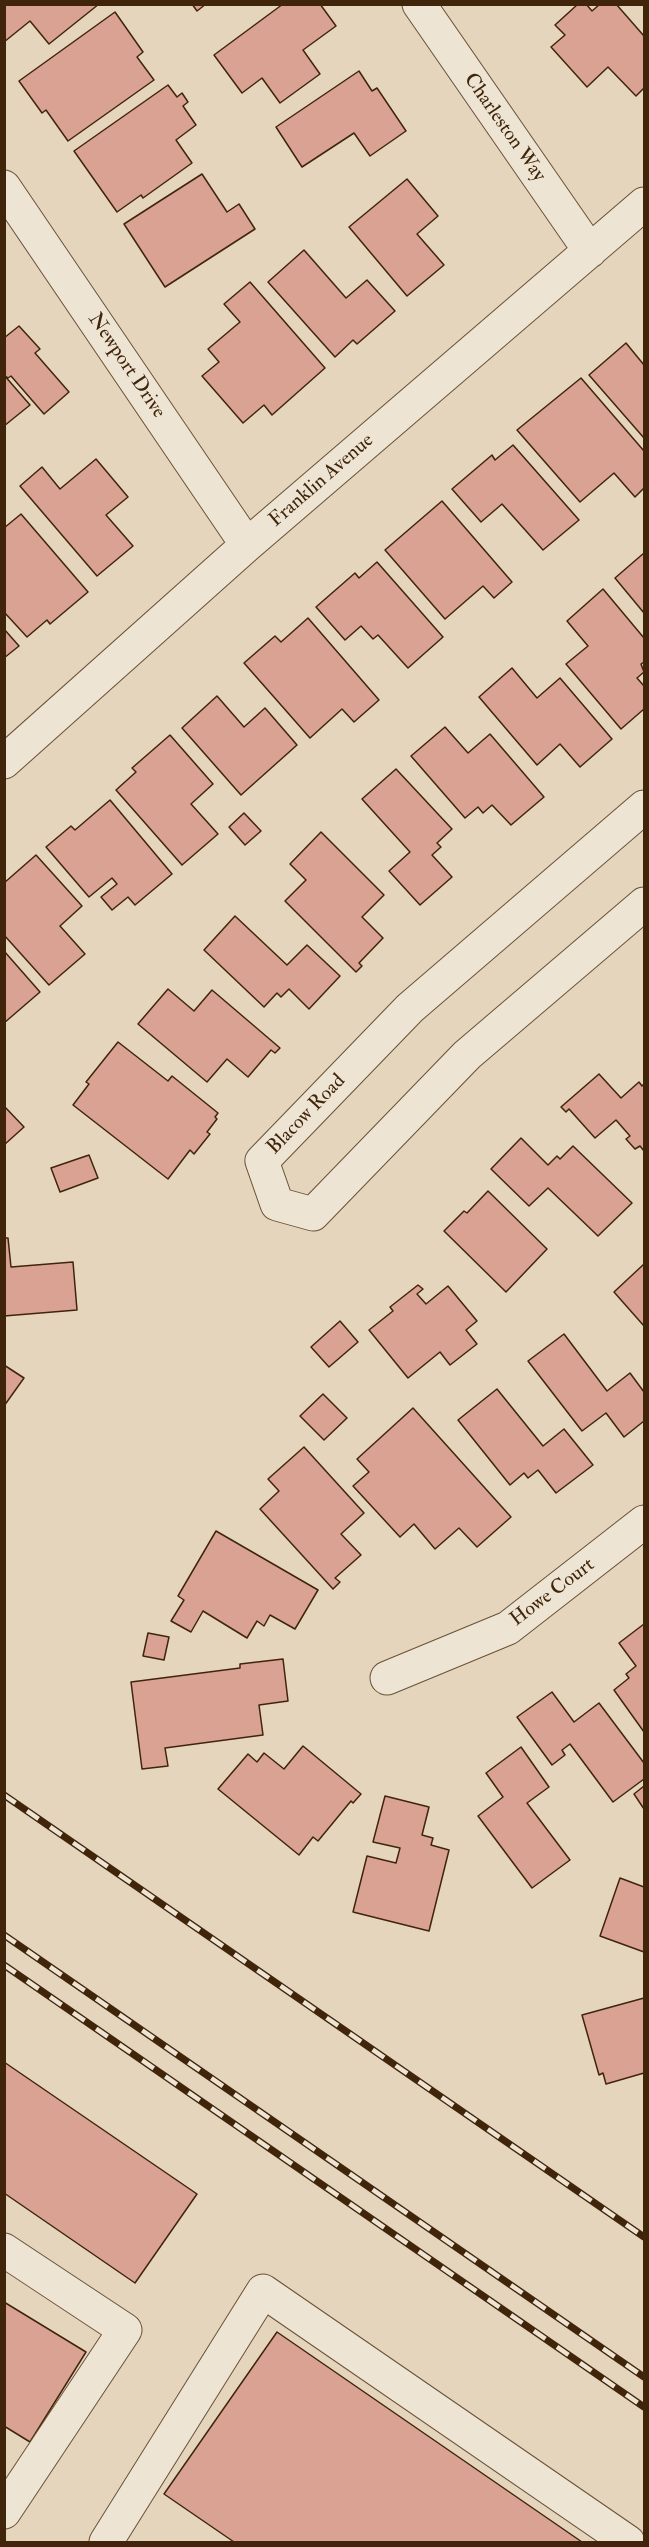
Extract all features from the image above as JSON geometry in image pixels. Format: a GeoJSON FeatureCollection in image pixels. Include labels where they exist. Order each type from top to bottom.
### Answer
{"type":"FeatureCollection","features":[{"type":"Feature","properties":{"kind":"street","name":"Charleston Way"},"geometry":{"type":"LineString","coordinates":[[419,4],[590,251]]}},
{"type":"Feature","properties":{"kind":"street","name":"Newport Drive"},"geometry":{"type":"LineString","coordinates":[[6,193],[247,545]]}},
{"type":"Feature","properties":{"kind":"street","name":"Franklin Avenue"},"geometry":{"type":"LineString","coordinates":[[4,762],[247,545],[645,204]]}},
{"type":"Feature","properties":{"kind":"street","name":"Blacow Road"},"geometry":{"type":"LineString","coordinates":[[645,807],[410,1008],[262,1161],[277,1204],[313,1214],[467,1055],[645,904]]}},
{"type":"Feature","properties":{"kind":"street","name":"Howe Court"},"geometry":{"type":"LineString","coordinates":[[387,1678],[508,1628],[645,1522]]}},
{"type":"Feature","properties":{"kind":"street"},"geometry":{"type":"LineString","coordinates":[[4,2250],[125,2330],[8,2500]]}},
{"type":"Feature","properties":{"kind":"street"},"geometry":{"type":"LineString","coordinates":[[106,2542],[264,2291],[627,2542]]}},
{"type":"Feature","properties":{"kind":"building"},"geometry":{"type":"Polygon","coordinates":[[[4,4],[99,4],[49,44],[30,21],[4,42],[4,4]]]}},
{"type":"Feature","properties":{"kind":"building"},"geometry":{"type":"Polygon","coordinates":[[[192,4],[206,4],[197,11],[192,4]]]}},
{"type":"Feature","properties":{"kind":"building"},"geometry":{"type":"Polygon","coordinates":[[[283,4],[320,4],[336,26],[303,50],[320,74],[280,103],[262,78],[242,93],[214,55],[283,4]]]}},
{"type":"Feature","properties":{"kind":"building"},"geometry":{"type":"Polygon","coordinates":[[[578,4],[586,4],[592,11],[600,4],[616,4],[644,36],[644,88],[636,96],[608,67],[587,87],[551,47],[565,35],[555,25],[578,4]]]}},
{"type":"Feature","properties":{"kind":"building"},"geometry":{"type":"Polygon","coordinates":[[[115,12],[143,52],[137,57],[154,80],[68,141],[46,110],[42,113],[19,81],[115,12]]]}},
{"type":"Feature","properties":{"kind":"building"},"geometry":{"type":"Polygon","coordinates":[[[359,71],[372,91],[377,88],[406,131],[370,156],[354,133],[302,167],[276,127],[359,71]]]}},
{"type":"Feature","properties":{"kind":"building"},"geometry":{"type":"Polygon","coordinates":[[[168,85],[177,97],[182,93],[188,102],[183,106],[196,125],[176,140],[192,163],[143,198],[141,195],[117,212],[74,151],[168,85]]]}},
{"type":"Feature","properties":{"kind":"building"},"geometry":{"type":"Polygon","coordinates":[[[202,174],[227,212],[239,204],[255,229],[165,287],[124,224],[202,174]]]}},
{"type":"Feature","properties":{"kind":"building"},"geometry":{"type":"Polygon","coordinates":[[[407,179],[438,216],[417,234],[444,265],[407,296],[349,227],[407,179]]]}},
{"type":"Feature","properties":{"kind":"building"},"geometry":{"type":"Polygon","coordinates":[[[304,250],[346,298],[367,280],[395,311],[357,344],[353,340],[335,357],[268,282],[304,250]]]}},
{"type":"Feature","properties":{"kind":"building"},"geometry":{"type":"Polygon","coordinates":[[[250,282],[325,368],[272,415],[264,405],[243,423],[202,376],[219,362],[208,349],[240,322],[224,304],[250,282]]]}},
{"type":"Feature","properties":{"kind":"building"},"geometry":{"type":"Polygon","coordinates":[[[19,326],[40,349],[35,353],[69,392],[44,414],[11,376],[8,378],[4,375],[4,338],[19,326]]]}},
{"type":"Feature","properties":{"kind":"building"},"geometry":{"type":"Polygon","coordinates":[[[626,343],[644,365],[644,438],[589,375],[626,343]]]}},
{"type":"Feature","properties":{"kind":"building"},"geometry":{"type":"Polygon","coordinates":[[[4,375],[30,405],[4,426],[4,375]]]}},
{"type":"Feature","properties":{"kind":"building"},"geometry":{"type":"Polygon","coordinates":[[[581,378],[644,451],[644,488],[635,497],[614,473],[580,502],[517,430],[581,378]]]}},
{"type":"Feature","properties":{"kind":"building"},"geometry":{"type":"Polygon","coordinates":[[[513,445],[579,520],[543,550],[502,504],[481,522],[452,489],[492,455],[495,460],[513,445]]]}},
{"type":"Feature","properties":{"kind":"building"},"geometry":{"type":"Polygon","coordinates":[[[96,459],[128,497],[106,515],[133,546],[97,576],[20,486],[42,467],[60,489],[96,459]]]}},
{"type":"Feature","properties":{"kind":"building"},"geometry":{"type":"Polygon","coordinates":[[[442,501],[512,582],[494,598],[483,586],[445,619],[385,550],[442,501]]]}},
{"type":"Feature","properties":{"kind":"building"},"geometry":{"type":"Polygon","coordinates":[[[21,514],[88,592],[50,624],[47,620],[27,637],[4,612],[4,528],[21,514]]]}},
{"type":"Feature","properties":{"kind":"building"},"geometry":{"type":"Polygon","coordinates":[[[644,553],[644,613],[615,578],[644,553]]]}},
{"type":"Feature","properties":{"kind":"building"},"geometry":{"type":"Polygon","coordinates":[[[377,562],[443,637],[408,668],[378,635],[373,639],[361,626],[345,640],[316,607],[355,573],[359,578],[377,562]]]}},
{"type":"Feature","properties":{"kind":"building"},"geometry":{"type":"Polygon","coordinates":[[[603,589],[644,638],[644,662],[641,664],[644,672],[637,678],[644,686],[644,709],[621,729],[566,664],[588,646],[567,621],[603,589]]]}},
{"type":"Feature","properties":{"kind":"building"},"geometry":{"type":"Polygon","coordinates":[[[308,618],[379,700],[354,722],[342,709],[310,738],[244,663],[275,636],[281,642],[308,618]]]}},
{"type":"Feature","properties":{"kind":"building"},"geometry":{"type":"Polygon","coordinates":[[[4,629],[19,646],[4,658],[4,629]]]}},
{"type":"Feature","properties":{"kind":"building"},"geometry":{"type":"Polygon","coordinates":[[[512,668],[537,698],[560,678],[612,739],[580,767],[560,744],[537,765],[479,697],[512,668]]]}},
{"type":"Feature","properties":{"kind":"building"},"geometry":{"type":"Polygon","coordinates":[[[217,696],[244,727],[265,708],[297,745],[241,795],[182,728],[217,696]]]}},
{"type":"Feature","properties":{"kind":"building"},"geometry":{"type":"Polygon","coordinates":[[[445,727],[468,753],[490,734],[544,797],[511,825],[492,805],[483,813],[478,807],[465,818],[411,756],[445,727]]]}},
{"type":"Feature","properties":{"kind":"building"},"geometry":{"type":"Polygon","coordinates":[[[170,735],[213,784],[191,804],[218,834],[182,865],[116,790],[136,772],[132,768],[170,735]]]}},
{"type":"Feature","properties":{"kind":"building"},"geometry":{"type":"Polygon","coordinates":[[[396,769],[452,829],[437,843],[441,847],[432,855],[452,877],[420,905],[389,871],[410,852],[362,799],[396,769]]]}},
{"type":"Feature","properties":{"kind":"building"},"geometry":{"type":"Polygon","coordinates":[[[110,800],[172,874],[135,905],[128,897],[112,910],[101,897],[117,884],[112,878],[89,897],[46,847],[71,826],[75,830],[110,800]]]}},
{"type":"Feature","properties":{"kind":"building"},"geometry":{"type":"Polygon","coordinates":[[[244,813],[261,831],[245,845],[229,827],[244,813]]]}},
{"type":"Feature","properties":{"kind":"building"},"geometry":{"type":"Polygon","coordinates":[[[321,832],[384,895],[362,917],[383,938],[359,963],[362,966],[356,972],[285,901],[306,880],[290,864],[321,832]]]}},
{"type":"Feature","properties":{"kind":"building"},"geometry":{"type":"Polygon","coordinates":[[[36,855],[82,906],[60,926],[85,954],[49,985],[4,935],[4,883],[36,855]]]}},
{"type":"Feature","properties":{"kind":"building"},"geometry":{"type":"Polygon","coordinates":[[[235,916],[287,965],[307,945],[340,976],[309,1009],[289,989],[281,997],[277,993],[264,1007],[204,950],[235,916]]]}},
{"type":"Feature","properties":{"kind":"building"},"geometry":{"type":"Polygon","coordinates":[[[4,951],[40,992],[4,1023],[4,951]]]}},
{"type":"Feature","properties":{"kind":"building"},"geometry":{"type":"Polygon","coordinates":[[[168,989],[194,1011],[212,990],[280,1048],[275,1053],[271,1050],[248,1077],[227,1059],[207,1082],[138,1024],[168,989]]]}},
{"type":"Feature","properties":{"kind":"building"},"geometry":{"type":"Polygon","coordinates":[[[118,1042],[168,1081],[172,1076],[218,1113],[215,1117],[217,1119],[207,1132],[210,1134],[194,1154],[190,1150],[168,1179],[73,1105],[89,1084],[86,1082],[118,1042]]]}},
{"type":"Feature","properties":{"kind":"building"},"geometry":{"type":"Polygon","coordinates":[[[599,1074],[621,1098],[639,1082],[642,1086],[644,1084],[644,1151],[640,1146],[635,1149],[626,1139],[630,1136],[616,1120],[595,1138],[569,1109],[566,1112],[561,1107],[599,1074]]]}},
{"type":"Feature","properties":{"kind":"building"},"geometry":{"type":"Polygon","coordinates":[[[4,1106],[24,1127],[4,1145],[4,1106]]]}},
{"type":"Feature","properties":{"kind":"building"},"geometry":{"type":"Polygon","coordinates":[[[521,1138],[548,1165],[557,1156],[560,1159],[573,1146],[632,1203],[598,1236],[548,1188],[529,1206],[491,1169],[521,1138]]]}},
{"type":"Feature","properties":{"kind":"building"},"geometry":{"type":"Polygon","coordinates":[[[89,1155],[98,1178],[60,1192],[51,1168],[89,1155]]]}},
{"type":"Feature","properties":{"kind":"building"},"geometry":{"type":"Polygon","coordinates":[[[488,1191],[547,1249],[506,1292],[444,1231],[464,1211],[467,1213],[488,1191]]]}},
{"type":"Feature","properties":{"kind":"building"},"geometry":{"type":"Polygon","coordinates":[[[4,1238],[8,1238],[11,1267],[73,1262],[77,1310],[4,1316],[4,1238]]]}},
{"type":"Feature","properties":{"kind":"building"},"geometry":{"type":"Polygon","coordinates":[[[644,1264],[644,1326],[614,1292],[644,1264]]]}},
{"type":"Feature","properties":{"kind":"building"},"geometry":{"type":"Polygon","coordinates":[[[418,1285],[423,1289],[417,1294],[426,1304],[448,1286],[477,1321],[466,1330],[477,1344],[450,1365],[440,1352],[408,1378],[369,1330],[393,1311],[390,1307],[418,1285]]]}},
{"type":"Feature","properties":{"kind":"building"},"geometry":{"type":"Polygon","coordinates":[[[340,1321],[358,1342],[329,1367],[311,1347],[340,1321]]]}},
{"type":"Feature","properties":{"kind":"building"},"geometry":{"type":"Polygon","coordinates":[[[564,1334],[607,1391],[630,1373],[644,1392],[644,1421],[624,1437],[606,1413],[582,1431],[528,1361],[564,1334]]]}},
{"type":"Feature","properties":{"kind":"building"},"geometry":{"type":"Polygon","coordinates":[[[4,1365],[24,1378],[4,1406],[4,1365]]]}},
{"type":"Feature","properties":{"kind":"building"},"geometry":{"type":"Polygon","coordinates":[[[497,1389],[543,1446],[564,1429],[593,1465],[556,1493],[538,1470],[528,1478],[524,1473],[510,1485],[458,1420],[497,1389]]]}},
{"type":"Feature","properties":{"kind":"building"},"geometry":{"type":"Polygon","coordinates":[[[323,1394],[347,1418],[324,1440],[300,1416],[323,1394]]]}},
{"type":"Feature","properties":{"kind":"building"},"geometry":{"type":"Polygon","coordinates":[[[413,1408],[511,1517],[477,1547],[459,1528],[435,1549],[414,1524],[400,1537],[353,1486],[369,1472],[357,1459],[413,1408]]]}},
{"type":"Feature","properties":{"kind":"building"},"geometry":{"type":"Polygon","coordinates":[[[304,1447],[364,1513],[341,1534],[361,1555],[335,1578],[340,1582],[333,1589],[260,1509],[279,1491],[268,1479],[304,1447]]]}},
{"type":"Feature","properties":{"kind":"building"},"geometry":{"type":"Polygon","coordinates":[[[216,1531],[318,1590],[295,1629],[270,1615],[264,1626],[257,1621],[247,1638],[203,1611],[191,1632],[171,1621],[184,1600],[178,1596],[216,1531]]]}},
{"type":"Feature","properties":{"kind":"building"},"geometry":{"type":"Polygon","coordinates":[[[644,1624],[644,1732],[614,1690],[629,1678],[626,1674],[636,1666],[619,1643],[644,1624]]]}},
{"type":"Feature","properties":{"kind":"building"},"geometry":{"type":"Polygon","coordinates":[[[148,1633],[169,1637],[164,1660],[143,1656],[148,1633]]]}},
{"type":"Feature","properties":{"kind":"building"},"geometry":{"type":"Polygon","coordinates":[[[283,1659],[288,1701],[259,1705],[263,1735],[165,1748],[168,1766],[142,1769],[131,1682],[240,1668],[240,1664],[283,1659]]]}},
{"type":"Feature","properties":{"kind":"building"},"geometry":{"type":"Polygon","coordinates":[[[552,1692],[574,1722],[599,1703],[644,1763],[644,1779],[613,1802],[570,1744],[562,1750],[565,1755],[552,1765],[517,1717],[552,1692]]]}},
{"type":"Feature","properties":{"kind":"building"},"geometry":{"type":"Polygon","coordinates":[[[303,1746],[361,1794],[353,1803],[351,1801],[318,1841],[313,1837],[299,1855],[218,1789],[248,1754],[257,1762],[264,1753],[284,1769],[303,1746]]]}},
{"type":"Feature","properties":{"kind":"building"},"geometry":{"type":"Polygon","coordinates":[[[521,1747],[549,1787],[527,1803],[570,1860],[532,1888],[478,1816],[503,1797],[486,1773],[521,1747]]]}},
{"type":"Feature","properties":{"kind":"building"},"geometry":{"type":"Polygon","coordinates":[[[644,1786],[644,1809],[634,1794],[644,1786]]]}},
{"type":"Feature","properties":{"kind":"building"},"geometry":{"type":"Polygon","coordinates":[[[385,1796],[429,1807],[422,1835],[433,1838],[431,1845],[449,1850],[429,1931],[353,1912],[367,1856],[396,1863],[400,1848],[373,1842],[385,1796]]]}},
{"type":"Feature","properties":{"kind":"building"},"geometry":{"type":"Polygon","coordinates":[[[620,1878],[644,1887],[644,1952],[600,1936],[620,1878]]]}},
{"type":"Feature","properties":{"kind":"building"},"geometry":{"type":"Polygon","coordinates":[[[644,1998],[644,2073],[606,2084],[603,2073],[599,2075],[582,2015],[644,1998]]]}},
{"type":"Feature","properties":{"kind":"building"},"geometry":{"type":"Polygon","coordinates":[[[4,2062],[197,2194],[135,2283],[4,2193],[4,2062]]]}},
{"type":"Feature","properties":{"kind":"building"},"geometry":{"type":"Polygon","coordinates":[[[4,2302],[86,2352],[30,2442],[4,2426],[4,2302]]]}},
{"type":"Feature","properties":{"kind":"building"},"geometry":{"type":"Polygon","coordinates":[[[277,2332],[582,2542],[234,2542],[164,2494],[277,2332]]]}},
{"type":"Feature","properties":{"kind":"railway"},"geometry":{"type":"LineString","coordinates":[[4,1795],[644,2237]]}},
{"type":"Feature","properties":{"kind":"railway"},"geometry":{"type":"LineString","coordinates":[[4,1935],[644,2377]]}},
{"type":"Feature","properties":{"kind":"railway"},"geometry":{"type":"LineString","coordinates":[[4,1965],[644,2407]]}}]}
